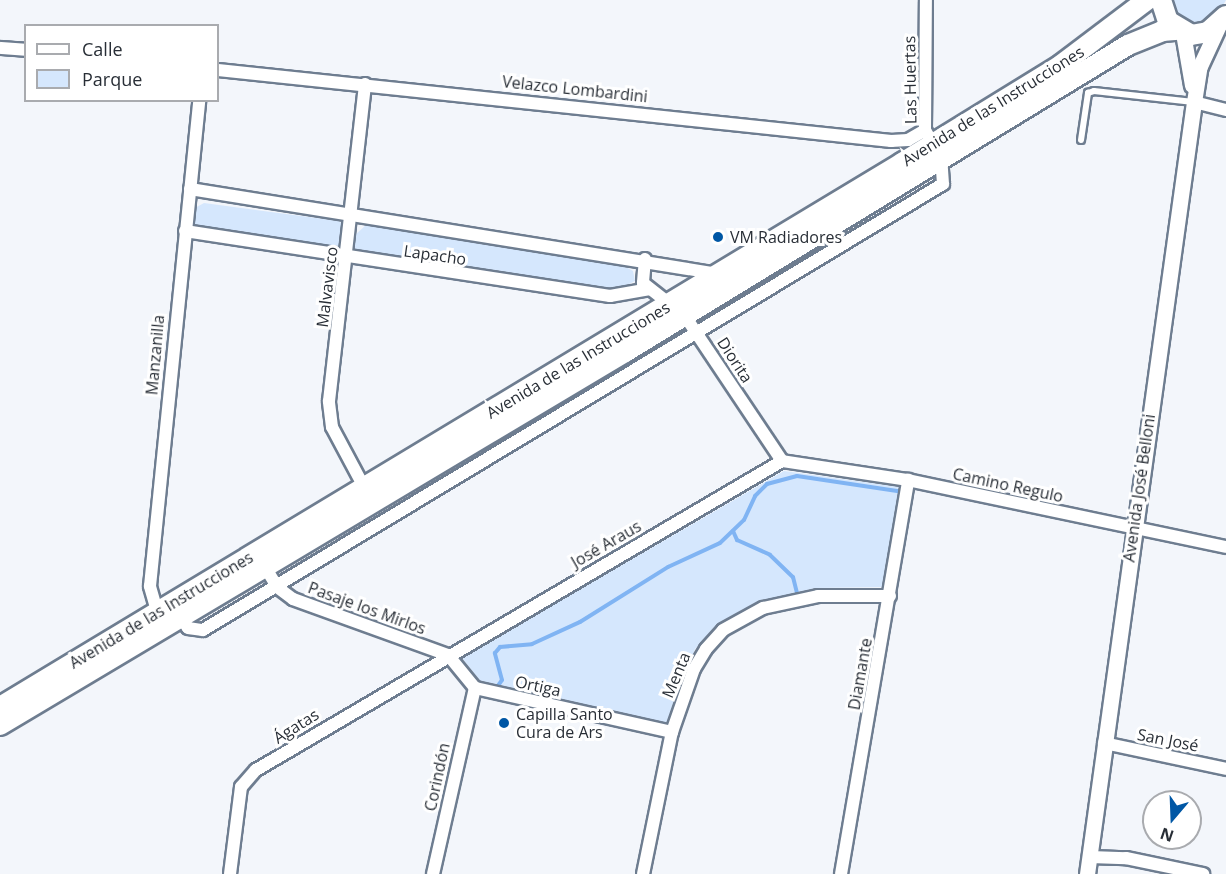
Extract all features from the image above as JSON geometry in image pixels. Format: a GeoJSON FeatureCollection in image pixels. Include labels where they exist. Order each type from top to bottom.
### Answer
{"type":"FeatureCollection","features":[{"type":"Feature","properties":{"kind":"main road","name":"Avenida de las Instrucciones"},"geometry":{"type":"LineString","coordinates":[[0,707],[364,487],[677,312],[721,274],[1061,65],[1147,0]]}},
{"type":"Feature","properties":{"kind":"main road","name":"Avenida José Belloni"},"geometry":{"type":"LineString","coordinates":[[1161,0],[1168,21],[1180,32]]}},
{"type":"Feature","properties":{"kind":"main road","name":"Avenida de las Instrucciones"},"geometry":{"type":"LineString","coordinates":[[0,725],[677,312],[933,143],[1128,45],[1162,31],[1208,32],[1223,19]]}},
{"type":"Feature","properties":{"kind":"street","name":"Las Huertas"},"geometry":{"type":"LineString","coordinates":[[926,0],[933,143]]}},
{"type":"Feature","properties":{"kind":"street","name":"Avenida José Belloni"},"geometry":{"type":"LineString","coordinates":[[1087,874],[1133,528],[1194,102],[1200,66],[1223,19]]}},
{"type":"Feature","properties":{"kind":"street","name":"Avenida José Belloni"},"geometry":{"type":"LineString","coordinates":[[1180,32],[1194,102]]}},
{"type":"Feature","properties":{"kind":"street"},"geometry":{"type":"LineString","coordinates":[[0,48],[24,50]]}},
{"type":"Feature","properties":{"kind":"street","name":"Velazco Lombardini"},"geometry":{"type":"LineString","coordinates":[[219,70],[891,141],[908,140],[933,143]]}},
{"type":"Feature","properties":{"kind":"street","name":"Malvavisco"},"geometry":{"type":"LineString","coordinates":[[364,487],[329,415],[348,260],[365,84]]}},
{"type":"Feature","properties":{"kind":"street","name":"Manzanilla"},"geometry":{"type":"LineString","coordinates":[[157,611],[150,586],[199,102]]}},
{"type":"Feature","properties":{"kind":"street"},"geometry":{"type":"LineString","coordinates":[[1194,102],[1226,110]]}},
{"type":"Feature","properties":{"kind":"street","name":"Avenida de las Instrucciones"},"geometry":{"type":"LineString","coordinates":[[180,616],[188,628],[203,630],[943,184],[933,143]]}},
{"type":"Feature","properties":{"kind":"street","name":"Lapacho"},"geometry":{"type":"LineString","coordinates":[[190,189],[352,216],[645,259],[721,274]]}},
{"type":"Feature","properties":{"kind":"street","name":"Lapacho"},"geometry":{"type":"LineString","coordinates":[[185,231],[348,260],[610,296],[648,289]]}},
{"type":"Feature","properties":{"kind":"street"},"geometry":{"type":"LineString","coordinates":[[645,259],[641,279],[648,289]]}},
{"type":"Feature","properties":{"kind":"street","name":"Diorita"},"geometry":{"type":"LineString","coordinates":[[648,289],[677,312],[698,333],[782,461]]}},
{"type":"Feature","properties":{"kind":"street","name":"Camino Regulo"},"geometry":{"type":"LineString","coordinates":[[782,461],[908,480],[1226,547]]}},
{"type":"Feature","properties":{"kind":"street","name":"José Araus"},"geometry":{"type":"LineString","coordinates":[[448,655],[782,461]]}},
{"type":"Feature","properties":{"kind":"street","name":"Diamante"},"geometry":{"type":"LineString","coordinates":[[841,874],[908,480]]}},
{"type":"Feature","properties":{"kind":"street"},"geometry":{"type":"LineString","coordinates":[[264,566],[277,587]]}},
{"type":"Feature","properties":{"kind":"street","name":"Pasaje los Mirlos"},"geometry":{"type":"LineString","coordinates":[[277,587],[293,599],[448,655]]}},
{"type":"Feature","properties":{"kind":"street","name":"Menta"},"geometry":{"type":"LineString","coordinates":[[643,874],[672,732],[700,659],[723,630],[742,617],[818,596],[890,596]]}},
{"type":"Feature","properties":{"kind":"street"},"geometry":{"type":"LineString","coordinates":[[448,655],[475,688]]}},
{"type":"Feature","properties":{"kind":"street","name":"Ágatas"},"geometry":{"type":"LineString","coordinates":[[230,874],[242,787],[247,778],[448,655]]}},
{"type":"Feature","properties":{"kind":"street","name":"Ortiga"},"geometry":{"type":"LineString","coordinates":[[475,688],[672,732]]}},
{"type":"Feature","properties":{"kind":"street","name":"Corindón"},"geometry":{"type":"LineString","coordinates":[[433,874],[475,688]]}},
{"type":"Feature","properties":{"kind":"street","name":"San José"},"geometry":{"type":"LineString","coordinates":[[1104,743],[1226,769]]}},
{"type":"Feature","properties":{"kind":"street"},"geometry":{"type":"LineString","coordinates":[[1090,857],[1126,858],[1203,874]]}},
{"type":"Feature","properties":{"kind":"lane"},"geometry":{"type":"LineString","coordinates":[[1081,140],[1088,93],[1094,91],[1194,102]]}},
{"type":"Feature","properties":{"kind":"green space"},"geometry":{"type":"Polygon","coordinates":[[[1170,0],[1226,0],[1216,18],[1196,27],[1177,18],[1170,0]]]}},
{"type":"Feature","properties":{"kind":"green space"},"geometry":{"type":"Polygon","coordinates":[[[204,203],[339,221],[345,227],[341,251],[193,230],[193,209],[204,203]]]}},
{"type":"Feature","properties":{"kind":"green space"},"geometry":{"type":"Polygon","coordinates":[[[366,225],[621,264],[633,271],[635,281],[614,292],[355,253],[354,236],[366,225]]]}},
{"type":"Feature","properties":{"kind":"green space"},"geometry":{"type":"Polygon","coordinates":[[[784,471],[900,487],[885,587],[816,588],[755,603],[720,624],[695,649],[667,724],[481,682],[462,658],[784,471]]]}},
{"type":"Feature","properties":{"kind":"waterway"},"geometry":{"type":"LineString","coordinates":[[495,690],[502,680],[495,653],[500,647],[532,644],[580,622],[668,567],[720,543],[744,520],[755,496],[767,484],[797,476],[904,492]]}},
{"type":"Feature","properties":{"kind":"waterway"},"geometry":{"type":"LineString","coordinates":[[733,531],[737,540],[770,555],[793,577],[798,597]]}},
{"type":"Feature","properties":{"kind":"place","name":"VM Radiadores"},"geometry":{"type":"Point","coordinates":[718,237]}},
{"type":"Feature","properties":{"kind":"place","name":"Capilla Santo Cura de Ars"},"geometry":{"type":"Point","coordinates":[504,723]}}]}
